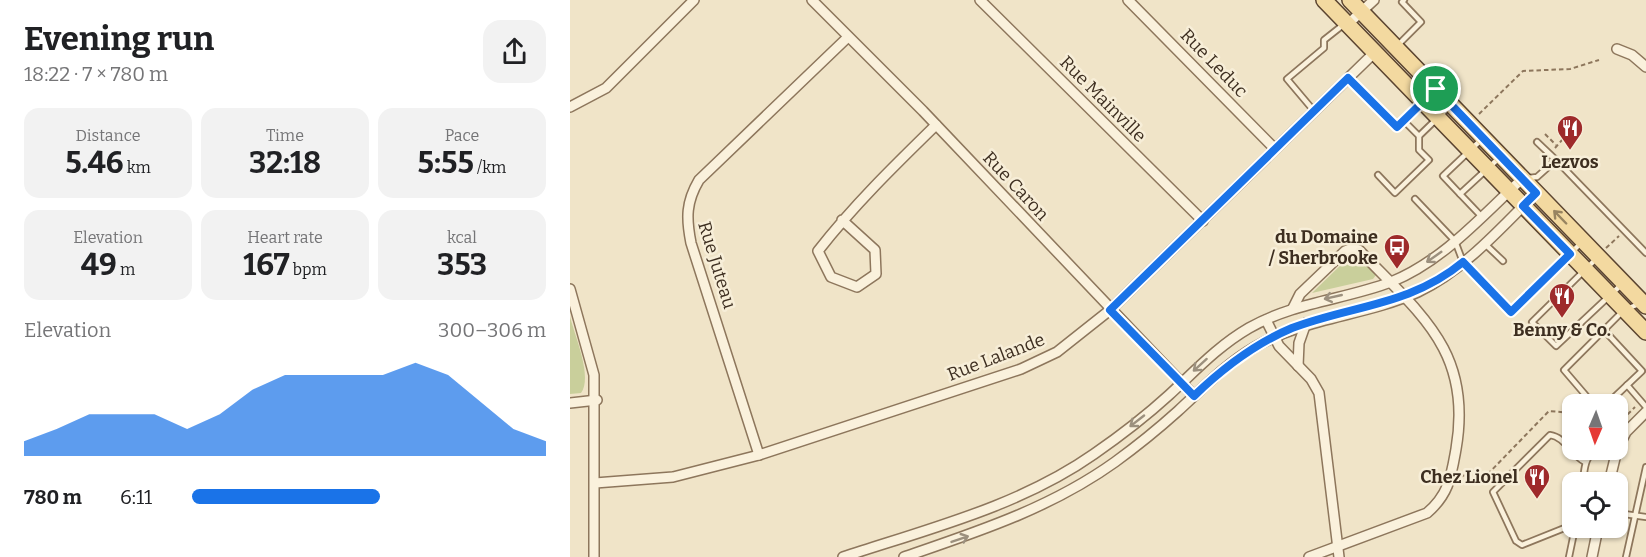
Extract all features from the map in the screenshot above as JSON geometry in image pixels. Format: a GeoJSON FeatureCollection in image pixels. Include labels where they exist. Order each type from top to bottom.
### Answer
{"type":"FeatureCollection","features":[{"type":"Feature","properties":{"kind":"main road"},"geometry":{"type":"LineString","coordinates":[[1324,0],[1342,22],[1375,52],[1646,332]]}},
{"type":"Feature","properties":{"kind":"main road"},"geometry":{"type":"LineString","coordinates":[[1355,4],[1483,138],[1532,183],[1583,241],[1602,253],[1623,283],[1645,303]]}},
{"type":"Feature","properties":{"kind":"street"},"geometry":{"type":"LineString","coordinates":[[570,107],[606,88],[694,0]]}},
{"type":"Feature","properties":{"kind":"street","name":"Rue Caron"},"geometry":{"type":"LineString","coordinates":[[812,0],[936,125],[1194,396]]}},
{"type":"Feature","properties":{"kind":"street","name":"Rue Mainville"},"geometry":{"type":"LineString","coordinates":[[980,0],[1203,221]]}},
{"type":"Feature","properties":{"kind":"street","name":"Rue Leduc"},"geometry":{"type":"LineString","coordinates":[[1128,0],[1275,149]]}},
{"type":"Feature","properties":{"kind":"street"},"geometry":{"type":"LineString","coordinates":[[1342,22],[1355,4],[1374,0]]}},
{"type":"Feature","properties":{"kind":"street","name":"Rue Juteau"},"geometry":{"type":"LineString","coordinates":[[759,455],[691,243],[686,217],[689,196],[699,180],[848,37]]}},
{"type":"Feature","properties":{"kind":"street"},"geometry":{"type":"LineString","coordinates":[[1617,50],[1632,55],[1646,67]]}},
{"type":"Feature","properties":{"kind":"street","name":"Rue Lalande"},"geometry":{"type":"LineString","coordinates":[[595,483],[673,477],[759,455],[1021,369],[1057,352],[1110,310],[1375,52]]}},
{"type":"Feature","properties":{"kind":"street"},"geometry":{"type":"LineString","coordinates":[[842,220],[875,250],[876,274],[857,286],[831,277],[818,251],[842,220],[866,192],[936,125]]}},
{"type":"Feature","properties":{"kind":"street"},"geometry":{"type":"LineString","coordinates":[[843,557],[960,519],[1048,482],[1110,442],[1220,348],[1266,320],[1293,308],[1390,282],[1423,265],[1455,241],[1509,191],[1532,183]]}},
{"type":"Feature","properties":{"kind":"street"},"geometry":{"type":"LineString","coordinates":[[904,557],[994,526],[1082,484],[1129,451],[1238,357],[1273,337],[1306,323],[1405,297],[1431,284],[1463,262],[1523,206],[1532,183]]}},
{"type":"Feature","properties":{"kind":"street"},"geometry":{"type":"LineString","coordinates":[[1293,308],[1300,294],[1345,251],[1353,248],[1359,250],[1432,327],[1445,347],[1456,375],[1460,424],[1455,473],[1442,500],[1427,513],[1339,552],[1309,557]]}},
{"type":"Feature","properties":{"kind":"street"},"geometry":{"type":"LineString","coordinates":[[570,289],[594,375],[597,400],[594,557]]}},
{"type":"Feature","properties":{"kind":"street"},"geometry":{"type":"LineString","coordinates":[[1266,320],[1273,337],[1311,379],[1319,393],[1339,552]]}},
{"type":"Feature","properties":{"kind":"street"},"geometry":{"type":"LineString","coordinates":[[1298,366],[1299,343],[1306,323]]}},
{"type":"Feature","properties":{"kind":"street"},"geometry":{"type":"LineString","coordinates":[[570,403],[597,400]]}},
{"type":"Feature","properties":{"kind":"street"},"geometry":{"type":"LineString","coordinates":[[1628,430],[1646,410]]}},
{"type":"Feature","properties":{"kind":"street"},"geometry":{"type":"LineString","coordinates":[[1592,557],[1596,538]]}},
{"type":"Feature","properties":{"kind":"lane"},"geometry":{"type":"LineString","coordinates":[[1395,47],[1421,22],[1402,2],[1404,0]]}},
{"type":"Feature","properties":{"kind":"lane"},"geometry":{"type":"LineString","coordinates":[[1314,111],[1287,79],[1324,48],[1324,40],[1342,22]]}},
{"type":"Feature","properties":{"kind":"lane"},"geometry":{"type":"LineString","coordinates":[[1348,78],[1397,127],[1436,89]]}},
{"type":"Feature","properties":{"kind":"lane"},"geometry":{"type":"LineString","coordinates":[[1419,136],[1451,105]]}},
{"type":"Feature","properties":{"kind":"lane"},"geometry":{"type":"LineString","coordinates":[[1378,175],[1395,193],[1429,160],[1419,150],[1419,136],[1404,121]]}},
{"type":"Feature","properties":{"kind":"lane"},"geometry":{"type":"LineString","coordinates":[[1482,217],[1443,176],[1483,138]]}},
{"type":"Feature","properties":{"kind":"lane"},"geometry":{"type":"LineString","coordinates":[[1537,142],[1646,253]]}},
{"type":"Feature","properties":{"kind":"lane"},"geometry":{"type":"LineString","coordinates":[[1460,194],[1501,156]]}},
{"type":"Feature","properties":{"kind":"lane"},"geometry":{"type":"LineString","coordinates":[[1532,183],[1556,160]]}},
{"type":"Feature","properties":{"kind":"lane"},"geometry":{"type":"LineString","coordinates":[[1415,199],[1455,241],[1463,262],[1511,312],[1583,241]]}},
{"type":"Feature","properties":{"kind":"lane"},"geometry":{"type":"LineString","coordinates":[[1485,243],[1503,261]]}},
{"type":"Feature","properties":{"kind":"lane"},"geometry":{"type":"LineString","coordinates":[[1602,253],[1532,322],[1556,346],[1623,283]]}},
{"type":"Feature","properties":{"kind":"lane"},"geometry":{"type":"LineString","coordinates":[[1585,394],[1564,370],[1624,310],[1645,303]]}},
{"type":"Feature","properties":{"kind":"lane"},"geometry":{"type":"LineString","coordinates":[[1604,330],[1642,371],[1618,394]]}},
{"type":"Feature","properties":{"kind":"lane"},"geometry":{"type":"LineString","coordinates":[[1627,386],[1646,410]]}},
{"type":"Feature","properties":{"kind":"lane"},"geometry":{"type":"LineString","coordinates":[[1562,531],[1522,545],[1516,541],[1493,492],[1550,435],[1560,438],[1574,455],[1585,462],[1584,472]]}},
{"type":"Feature","properties":{"kind":"lane"},"geometry":{"type":"LineString","coordinates":[[1626,557],[1646,467]]}},
{"type":"Feature","properties":{"kind":"lane"},"geometry":{"type":"LineString","coordinates":[[1628,516],[1646,517]]}},
{"type":"Feature","properties":{"kind":"lane"},"geometry":{"type":"LineString","coordinates":[[1569,557],[1572,538]]}},
{"type":"Feature","properties":{"kind":"path"},"geometry":{"type":"LineString","coordinates":[[1476,116],[1523,71],[1570,69],[1599,60]]}},
{"type":"Feature","properties":{"kind":"path"},"geometry":{"type":"LineString","coordinates":[[1545,134],[1556,145]]}},
{"type":"Feature","properties":{"kind":"path"},"geometry":{"type":"LineString","coordinates":[[1602,253],[1621,234]]}},
{"type":"Feature","properties":{"kind":"path"},"geometry":{"type":"LineString","coordinates":[[1628,415],[1637,406]]}},
{"type":"Feature","properties":{"kind":"path"},"geometry":{"type":"LineString","coordinates":[[1455,473],[1483,479],[1549,411],[1562,412]]}},
{"type":"Feature","properties":{"kind":"green space"},"geometry":{"type":"Polygon","coordinates":[[[1349,257],[1360,259],[1376,275],[1373,279],[1312,293],[1349,257]]]}},
{"type":"Feature","properties":{"kind":"green space"},"geometry":{"type":"Polygon","coordinates":[[[570,317],[582,356],[585,377],[581,393],[570,394],[570,317]]]}},
{"type":"Feature","properties":{"kind":"place","name":"Lezvos"},"geometry":{"type":"Point","coordinates":[1570,151]}},
{"type":"Feature","properties":{"kind":"place","name":"du Domaine / Sherbrooke"},"geometry":{"type":"Point","coordinates":[1397,270]}},
{"type":"Feature","properties":{"kind":"place","name":"Benny & Co."},"geometry":{"type":"Point","coordinates":[1562,319]}},
{"type":"Feature","properties":{"kind":"place","name":"Chez Lionel"},"geometry":{"type":"Point","coordinates":[1537,500]}},
{"type":"Feature","properties":{"kind":"route"},"geometry":{"type":"LineString","coordinates":[[1348,78],[1397,127],[1436,89],[1536,193],[1523,206],[1570,254],[1511,312],[1463,262],[1418,292],[1367,308],[1306,323],[1268,339],[1230,364],[1194,396],[1110,310],[1348,78]]}}]}
